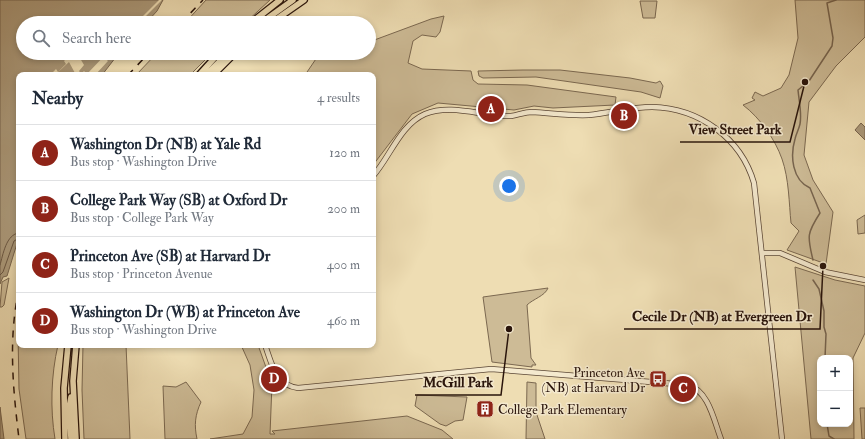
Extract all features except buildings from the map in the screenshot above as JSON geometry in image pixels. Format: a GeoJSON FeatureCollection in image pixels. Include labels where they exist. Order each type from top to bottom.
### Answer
{"type":"FeatureCollection","features":[{"type":"Feature","properties":{"kind":"main road"},"geometry":{"type":"LineString","coordinates":[[260,16],[280,0]]}},
{"type":"Feature","properties":{"kind":"main road"},"geometry":{"type":"LineString","coordinates":[[270,16],[292,0]]}},
{"type":"Feature","properties":{"kind":"main road"},"geometry":{"type":"LineString","coordinates":[[281,16],[304,0]]}},
{"type":"Feature","properties":{"kind":"main road"},"geometry":{"type":"LineString","coordinates":[[202,72],[213,60]]}},
{"type":"Feature","properties":{"kind":"main road"},"geometry":{"type":"LineString","coordinates":[[209,72],[221,60]]}},
{"type":"Feature","properties":{"kind":"main road"},"geometry":{"type":"LineString","coordinates":[[216,72],[228,60]]}},
{"type":"Feature","properties":{"kind":"main road"},"geometry":{"type":"LineString","coordinates":[[65,439],[64,388],[68,348]]}},
{"type":"Feature","properties":{"kind":"main road"},"geometry":{"type":"LineString","coordinates":[[70,439],[69,408],[76,348]]}},
{"type":"Feature","properties":{"kind":"main road"},"geometry":{"type":"LineString","coordinates":[[73,381],[76,439]]}},
{"type":"Feature","properties":{"kind":"street"},"geometry":{"type":"LineString","coordinates":[[376,172],[408,127],[417,118],[446,109],[504,115],[532,112],[554,115],[588,115],[653,107],[685,113],[707,122],[724,133],[738,149],[750,170],[757,200],[782,439]]}},
{"type":"Feature","properties":{"kind":"street"},"geometry":{"type":"LineString","coordinates":[[763,253],[780,253],[825,272],[865,280]]}},
{"type":"Feature","properties":{"kind":"street"},"geometry":{"type":"LineString","coordinates":[[266,348],[276,374],[284,383],[291,387],[303,388],[491,369],[636,380],[695,387],[709,406],[721,439]]}},
{"type":"Feature","properties":{"kind":"shaded area"},"geometry":{"type":"Polygon","coordinates":[[[206,0],[270,0],[253,16],[191,16],[206,0]]]}},
{"type":"Feature","properties":{"kind":"shaded area"},"geometry":{"type":"Polygon","coordinates":[[[795,0],[865,0],[865,37],[836,66],[809,102],[804,155],[813,180],[833,212],[826,264],[787,250],[799,231],[791,223],[787,183],[782,159],[766,129],[743,105],[755,100],[752,98],[755,92],[763,96],[781,88],[789,75],[798,38],[795,0]]]}},
{"type":"Feature","properties":{"kind":"shaded area"},"geometry":{"type":"Polygon","coordinates":[[[640,1],[657,1],[655,18],[643,18],[640,1]]]}},
{"type":"Feature","properties":{"kind":"shaded area"},"geometry":{"type":"Polygon","coordinates":[[[444,16],[440,32],[436,37],[422,35],[413,41],[408,63],[422,69],[471,71],[473,80],[478,84],[527,85],[616,97],[615,105],[553,108],[534,106],[514,110],[438,103],[412,114],[376,161],[376,72],[307,72],[315,60],[376,60],[376,39],[431,19],[444,16]]]}},
{"type":"Feature","properties":{"kind":"shaded area"},"geometry":{"type":"Polygon","coordinates":[[[150,60],[205,60],[193,72],[139,72],[150,60]]]}},
{"type":"Feature","properties":{"kind":"shaded area"},"geometry":{"type":"Polygon","coordinates":[[[560,70],[630,78],[656,83],[660,81],[663,86],[660,98],[641,92],[536,77],[483,78],[479,76],[478,71],[560,70]]]}},
{"type":"Feature","properties":{"kind":"shaded area"},"geometry":{"type":"Polygon","coordinates":[[[865,215],[865,233],[858,234],[857,220],[865,215]]]}},
{"type":"Feature","properties":{"kind":"shaded area"},"geometry":{"type":"Polygon","coordinates":[[[795,267],[835,280],[865,286],[865,333],[853,358],[854,439],[811,439],[795,267]]]}},
{"type":"Feature","properties":{"kind":"shaded area"},"geometry":{"type":"Polygon","coordinates":[[[9,278],[4,305],[0,307],[2,282],[9,278]]]}},
{"type":"Feature","properties":{"kind":"shaded area"},"geometry":{"type":"Polygon","coordinates":[[[548,288],[542,295],[527,305],[531,358],[536,365],[532,365],[532,367],[492,362],[483,297],[548,288]]]}},
{"type":"Feature","properties":{"kind":"shaded area"},"geometry":{"type":"Polygon","coordinates":[[[18,348],[57,348],[52,392],[52,416],[55,439],[26,439],[19,389],[18,348]]]}},
{"type":"Feature","properties":{"kind":"shaded area"},"geometry":{"type":"Polygon","coordinates":[[[83,348],[126,348],[130,439],[84,439],[82,390],[83,348]]]}},
{"type":"Feature","properties":{"kind":"shaded area"},"geometry":{"type":"Polygon","coordinates":[[[242,348],[259,348],[272,384],[270,434],[275,434],[272,431],[407,416],[442,430],[453,439],[210,439],[243,434],[252,417],[254,390],[250,365],[242,348]]]}},
{"type":"Feature","properties":{"kind":"shaded area"},"geometry":{"type":"Polygon","coordinates":[[[186,382],[201,402],[197,411],[196,420],[197,439],[165,439],[163,386],[176,387],[186,382]]]}},
{"type":"Feature","properties":{"kind":"shaded area"},"geometry":{"type":"Polygon","coordinates":[[[527,382],[536,383],[536,412],[545,439],[526,439],[527,382]]]}},
{"type":"Feature","properties":{"kind":"shaded area"},"geometry":{"type":"Polygon","coordinates":[[[417,395],[467,397],[463,420],[455,421],[446,426],[440,424],[415,406],[417,395]]]}},
{"type":"Feature","properties":{"kind":"shaded area"},"geometry":{"type":"Polygon","coordinates":[[[860,408],[865,408],[865,439],[862,439],[860,408]]]}},
{"type":"Feature","properties":{"kind":"water"},"geometry":{"type":"Polygon","coordinates":[[[0,0],[163,0],[152,16],[16,16],[16,60],[114,60],[104,72],[16,72],[16,247],[7,276],[3,277],[0,284],[0,0]]]}},
{"type":"Feature","properties":{"kind":"water"},"geometry":{"type":"Polygon","coordinates":[[[861,123],[865,127],[865,140],[855,130],[861,123]]]}},
{"type":"Feature","properties":{"kind":"water"},"geometry":{"type":"Polygon","coordinates":[[[0,407],[4,439],[0,439],[0,407]]]}},
{"type":"Feature","properties":{"kind":"pier"},"geometry":{"type":"Polygon","coordinates":[[[159,0],[162,0],[146,16],[143,16],[159,0]]]}},
{"type":"Feature","properties":{"kind":"pier"},"geometry":{"type":"Polygon","coordinates":[[[81,60],[84,65],[80,72],[74,72],[69,62],[58,72],[66,64],[64,61],[81,60]]]}},
{"type":"Feature","properties":{"kind":"pier"},"geometry":{"type":"Polygon","coordinates":[[[100,60],[108,61],[98,72],[89,72],[100,60]]]}},
{"type":"Feature","properties":{"kind":"waterway"},"geometry":{"type":"LineString","coordinates":[[813,260],[809,235],[810,230],[820,213],[810,188],[799,179],[796,173],[793,160],[793,146],[801,120],[798,90],[809,81],[832,46],[833,38],[827,3],[836,0]]}},
{"type":"Feature","properties":{"kind":"waterway"},"geometry":{"type":"LineString","coordinates":[[813,280],[819,289],[824,311],[824,327],[826,334],[825,355]]}},
{"type":"Feature","properties":{"kind":"waterway"},"geometry":{"type":"LineString","coordinates":[[828,427],[829,436],[834,439]]}},
{"type":"Feature","properties":{"kind":"railway"},"geometry":{"type":"LineString","coordinates":[[188,16],[203,0]]}},
{"type":"Feature","properties":{"kind":"railway"},"geometry":{"type":"LineString","coordinates":[[131,72],[142,60]]}},
{"type":"Feature","properties":{"kind":"railway"},"geometry":{"type":"LineString","coordinates":[[16,308],[13,345],[13,383],[19,439]]}},
{"type":"Feature","properties":{"kind":"place","name":"View Street Park"},"geometry":{"type":"Point","coordinates":[805,82]}},
{"type":"Feature","properties":{"kind":"place","name":"Washington Dr (NB) at Yale Rd"},"geometry":{"type":"Point","coordinates":[491,109]}},
{"type":"Feature","properties":{"kind":"place","name":"College Park Way (SB) at Oxford Dr"},"geometry":{"type":"Point","coordinates":[624,116]}},
{"type":"Feature","properties":{"kind":"place","name":"Cecile Dr (NB) at Evergreen Dr"},"geometry":{"type":"Point","coordinates":[823,266]}},
{"type":"Feature","properties":{"kind":"place","name":"McGill Park"},"geometry":{"type":"Point","coordinates":[509,329]}},
{"type":"Feature","properties":{"kind":"place","name":"Washington Dr (WB) at Princeton Ave"},"geometry":{"type":"Point","coordinates":[274,379]}},
{"type":"Feature","properties":{"kind":"place","name":"Princeton Ave (NB) at Harvard Dr"},"geometry":{"type":"Point","coordinates":[658,379]}},
{"type":"Feature","properties":{"kind":"place","name":"Princeton Ave (SB) at Harvard Dr"},"geometry":{"type":"Point","coordinates":[683,389]}},
{"type":"Feature","properties":{"kind":"place","name":"College Park Elementary"},"geometry":{"type":"Point","coordinates":[485,409]}}]}
